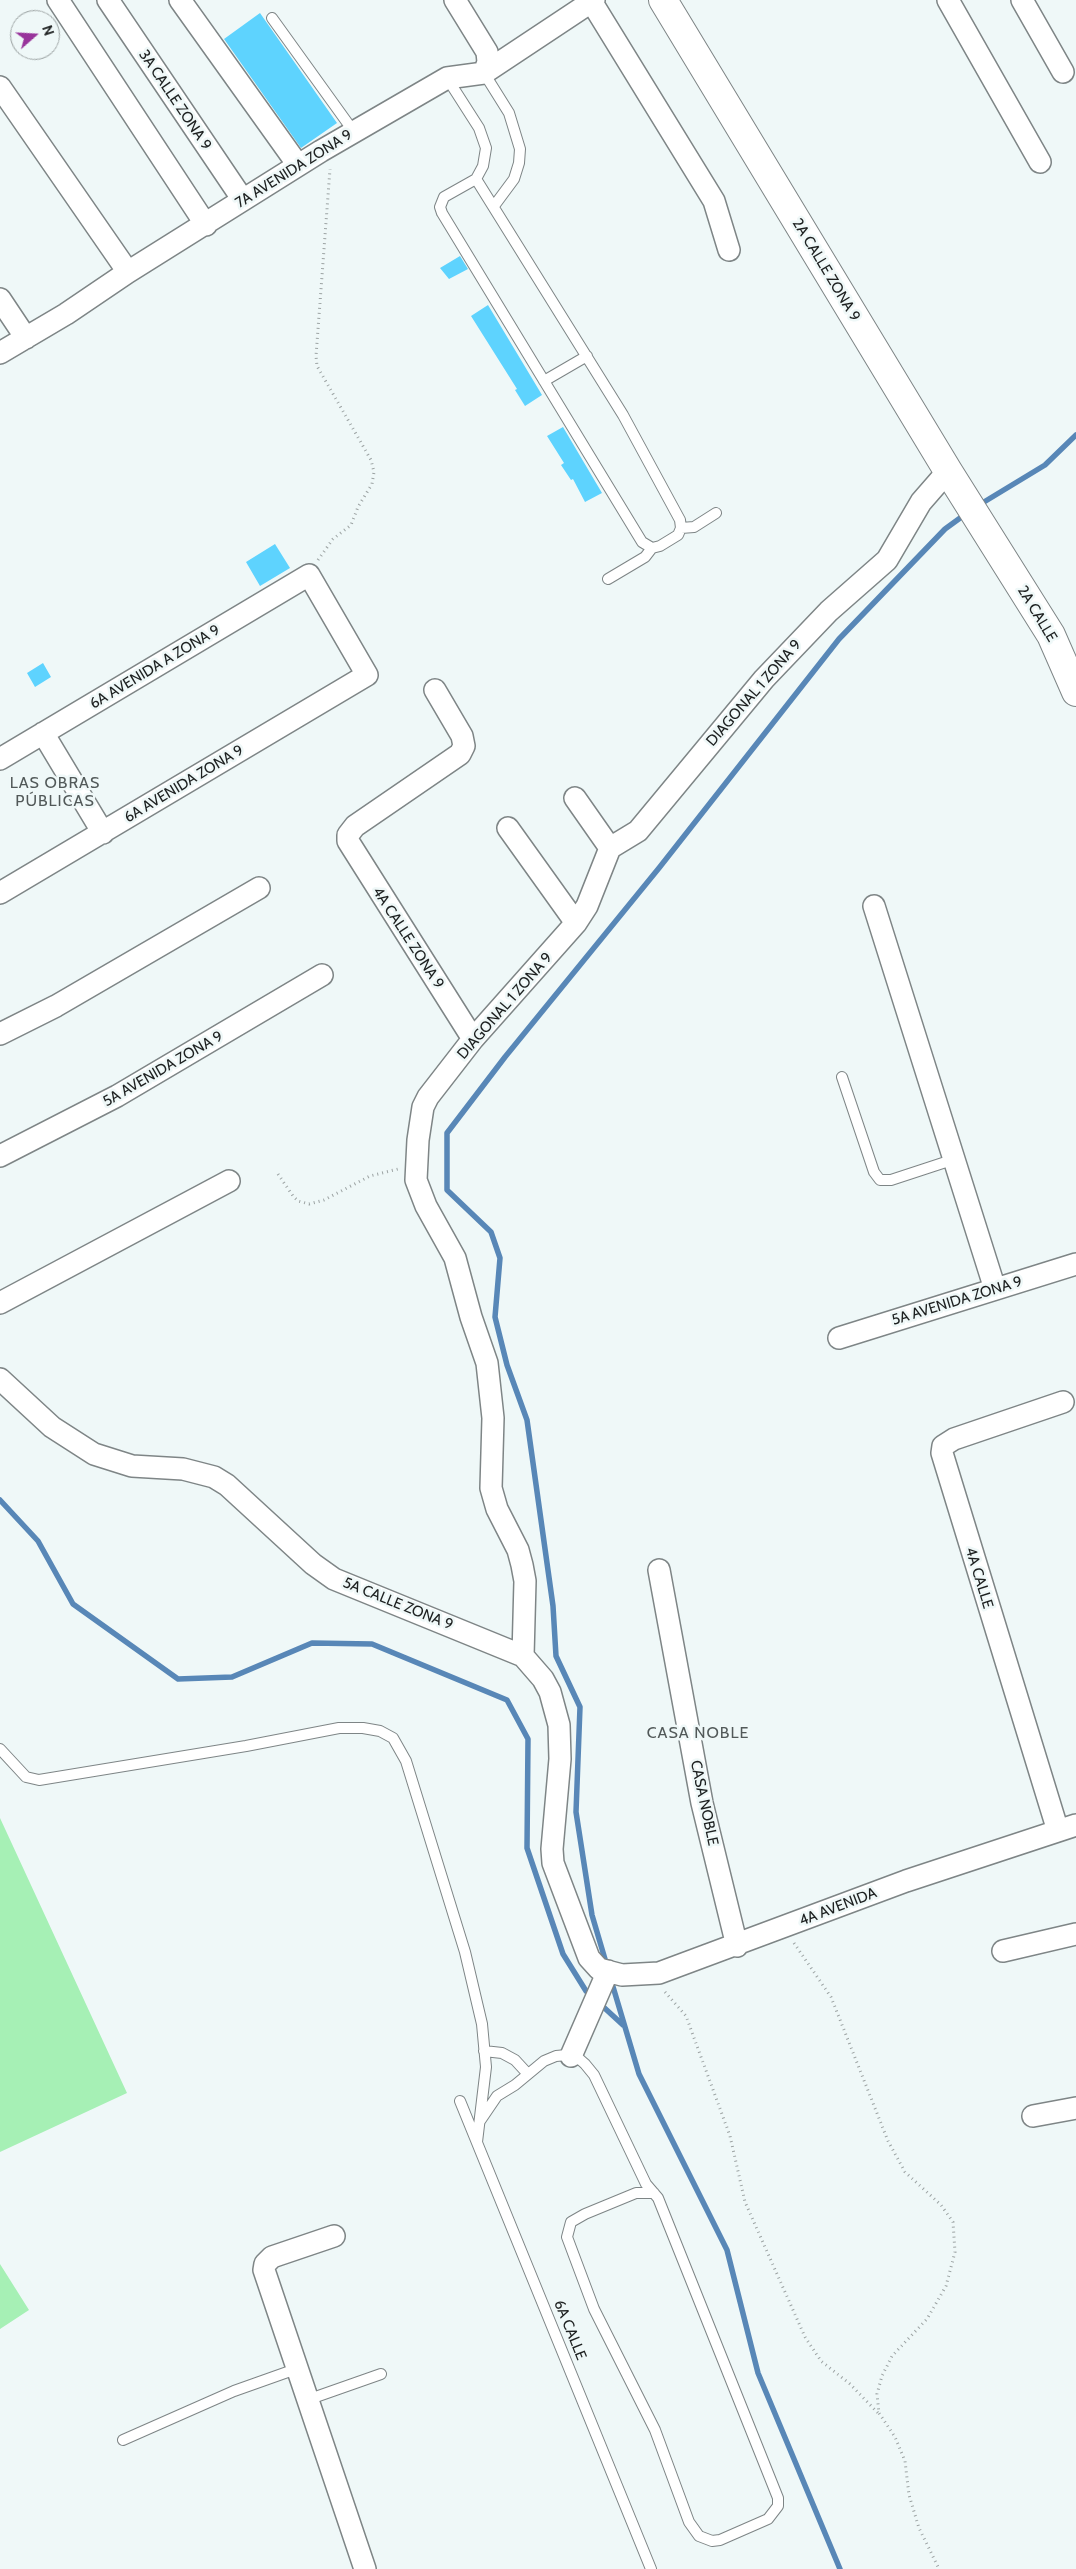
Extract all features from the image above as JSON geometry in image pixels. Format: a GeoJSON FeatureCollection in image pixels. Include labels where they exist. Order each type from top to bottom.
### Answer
{"type":"FeatureCollection","features":[{"type":"Feature","properties":{"kind":"street"},"geometry":{"type":"LineString","coordinates":[[58,0],[206,225]]}},
{"type":"Feature","properties":{"kind":"street","name":"3A CALLE ZONA 9"},"geometry":{"type":"LineString","coordinates":[[108,0],[243,200]]}},
{"type":"Feature","properties":{"kind":"street"},"geometry":{"type":"LineString","coordinates":[[180,0],[298,165]]}},
{"type":"Feature","properties":{"kind":"street"},"geometry":{"type":"LineString","coordinates":[[455,0],[487,52],[488,62],[484,73]]}},
{"type":"Feature","properties":{"kind":"street","name":"2A CALLE ZONA 9"},"geometry":{"type":"LineString","coordinates":[[663,0],[951,475],[992,538]]}},
{"type":"Feature","properties":{"kind":"street"},"geometry":{"type":"LineString","coordinates":[[948,0],[1040,162]]}},
{"type":"Feature","properties":{"kind":"street"},"geometry":{"type":"LineString","coordinates":[[1022,0],[1062,72]]}},
{"type":"Feature","properties":{"kind":"street"},"geometry":{"type":"LineString","coordinates":[[592,1],[714,201],[729,250]]}},
{"type":"Feature","properties":{"kind":"street","name":"7A AVENIDA ZONA 9"},"geometry":{"type":"LineString","coordinates":[[0,353],[66,314],[128,272],[206,225],[321,150],[447,78],[484,73],[592,1]]}},
{"type":"Feature","properties":{"kind":"street"},"geometry":{"type":"LineString","coordinates":[[0,87],[128,272]]}},
{"type":"Feature","properties":{"kind":"street"},"geometry":{"type":"LineString","coordinates":[[0,299],[26,338]]}},
{"type":"Feature","properties":{"kind":"street","name":"DIAGONAL 1 ZONA 9"},"geometry":{"type":"LineString","coordinates":[[523,1656],[525,1581],[522,1565],[518,1550],[497,1509],[491,1488],[493,1418],[487,1363],[471,1317],[455,1258],[420,1194],[416,1166],[423,1107],[428,1097],[473,1039],[576,923],[587,906],[610,848],[638,831],[764,679],[829,611],[887,560],[921,502],[951,475]]}},
{"type":"Feature","properties":{"kind":"street","name":"2A CALLE"},"geometry":{"type":"LineString","coordinates":[[992,538],[1069,654],[1076,692]]}},
{"type":"Feature","properties":{"kind":"street","name":"6A AVENIDA ZONA 9"},"geometry":{"type":"LineString","coordinates":[[0,893],[367,675],[309,575]]}},
{"type":"Feature","properties":{"kind":"street","name":"6A AVENIDA A ZONA 9"},"geometry":{"type":"LineString","coordinates":[[0,759],[309,575]]}},
{"type":"Feature","properties":{"kind":"street","name":"4A CALLE ZONA 9"},"geometry":{"type":"LineString","coordinates":[[435,690],[462,736],[464,746],[460,754],[356,826],[348,835],[350,847],[473,1039]]}},
{"type":"Feature","properties":{"kind":"street"},"geometry":{"type":"LineString","coordinates":[[43,733],[103,833]]}},
{"type":"Feature","properties":{"kind":"street"},"geometry":{"type":"LineString","coordinates":[[575,798],[610,848]]}},
{"type":"Feature","properties":{"kind":"street"},"geometry":{"type":"LineString","coordinates":[[508,828],[576,923]]}},
{"type":"Feature","properties":{"kind":"street"},"geometry":{"type":"LineString","coordinates":[[0,1034],[56,1006],[259,888]]}},
{"type":"Feature","properties":{"kind":"street"},"geometry":{"type":"LineString","coordinates":[[874,906],[956,1158],[995,1289]]}},
{"type":"Feature","properties":{"kind":"street","name":"5A AVENIDA ZONA 9"},"geometry":{"type":"LineString","coordinates":[[0,1156],[117,1096],[322,975]]}},
{"type":"Feature","properties":{"kind":"street"},"geometry":{"type":"LineString","coordinates":[[0,1303],[229,1181]]}},
{"type":"Feature","properties":{"kind":"street","name":"5A AVENIDA ZONA 9"},"geometry":{"type":"LineString","coordinates":[[839,1338],[1076,1264]]}},
{"type":"Feature","properties":{"kind":"street","name":"5A CALLE ZONA 9"},"geometry":{"type":"LineString","coordinates":[[0,1379],[52,1427],[94,1454],[132,1466],[183,1469],[214,1477],[227,1485],[313,1564],[334,1579],[523,1656],[543,1679],[550,1692],[559,1725],[561,1751],[552,1849],[553,1863],[589,1958],[617,1973]]}},
{"type":"Feature","properties":{"kind":"street","name":"4A CALLE"},"geometry":{"type":"LineString","coordinates":[[1064,1402],[954,1439],[943,1446],[942,1453],[1067,1828]]}},
{"type":"Feature","properties":{"kind":"street","name":"CASA NOBLE"},"geometry":{"type":"LineString","coordinates":[[659,1570],[702,1803],[737,1946]]}},
{"type":"Feature","properties":{"kind":"street","name":"4A AVENIDA"},"geometry":{"type":"LineString","coordinates":[[617,1973],[677,1968],[906,1882],[1067,1828]]}},
{"type":"Feature","properties":{"kind":"street"},"geometry":{"type":"LineString","coordinates":[[1003,1951],[1076,1934]]}},
{"type":"Feature","properties":{"kind":"street"},"geometry":{"type":"LineString","coordinates":[[570,2056],[617,1973]]}},
{"type":"Feature","properties":{"kind":"street"},"geometry":{"type":"LineString","coordinates":[[1033,2116],[1076,2108]]}},
{"type":"Feature","properties":{"kind":"street"},"geometry":{"type":"LineString","coordinates":[[334,2236],[272,2257],[265,2264],[264,2276],[319,2430],[365,2569]]}},
{"type":"Feature","properties":{"kind":"lane"},"geometry":{"type":"LineString","coordinates":[[272,18],[354,132]]}},
{"type":"Feature","properties":{"kind":"lane"},"geometry":{"type":"LineString","coordinates":[[484,73],[509,113],[520,149],[519,164],[514,179],[494,206]]}},
{"type":"Feature","properties":{"kind":"lane"},"geometry":{"type":"LineString","coordinates":[[447,78],[484,138],[485,158],[476,179],[444,197],[440,207],[442,213],[642,542],[652,548]]}},
{"type":"Feature","properties":{"kind":"lane"},"geometry":{"type":"LineString","coordinates":[[476,179],[637,441],[680,520],[681,528],[678,535],[660,546],[652,548],[645,557],[608,579]]}},
{"type":"Feature","properties":{"kind":"lane"},"geometry":{"type":"LineString","coordinates":[[544,381],[586,356]]}},
{"type":"Feature","properties":{"kind":"lane"},"geometry":{"type":"LineString","coordinates":[[681,528],[694,527],[716,513]]}},
{"type":"Feature","properties":{"kind":"lane"},"geometry":{"type":"LineString","coordinates":[[842,1077],[874,1172],[880,1180],[891,1180],[956,1158]]}},
{"type":"Feature","properties":{"kind":"lane"},"geometry":{"type":"LineString","coordinates":[[0,1750],[26,1776],[39,1780],[246,1746],[340,1728],[363,1728],[388,1734],[400,1747],[406,1760],[462,1942],[482,2024],[484,2100],[477,2142]]}},
{"type":"Feature","properties":{"kind":"lane"},"geometry":{"type":"LineString","coordinates":[[484,2051],[502,2053],[515,2060],[527,2073]]}},
{"type":"Feature","properties":{"kind":"lane"},"geometry":{"type":"LineString","coordinates":[[480,2121],[498,2096],[515,2086],[527,2073],[556,2056],[570,2056],[586,2064],[594,2075],[646,2184],[654,2193],[658,2198],[778,2498],[778,2506],[768,2519],[720,2540],[712,2541],[700,2536],[689,2522],[655,2430],[594,2309],[567,2237],[571,2222],[585,2214],[636,2193],[654,2193]]}},
{"type":"Feature","properties":{"kind":"lane","name":"6A CALLE"},"geometry":{"type":"LineString","coordinates":[[460,2102],[651,2569]]}},
{"type":"Feature","properties":{"kind":"lane"},"geometry":{"type":"LineString","coordinates":[[123,2440],[234,2391],[296,2369]]}},
{"type":"Feature","properties":{"kind":"lane"},"geometry":{"type":"LineString","coordinates":[[307,2400],[381,2374]]}},
{"type":"Feature","properties":{"kind":"path"},"geometry":{"type":"LineString","coordinates":[[309,575],[324,550],[351,525],[358,507],[372,484],[374,472],[371,460],[317,366],[321,261],[330,171],[321,150]]}},
{"type":"Feature","properties":{"kind":"path"},"geometry":{"type":"LineString","coordinates":[[278,1174],[298,1201],[309,1204],[324,1200],[370,1176],[416,1166]]}},
{"type":"Feature","properties":{"kind":"path"},"geometry":{"type":"LineString","coordinates":[[786,1927],[797,1950],[831,1997],[888,2141],[905,2172],[941,2205],[953,2222],[955,2252],[946,2286],[927,2319],[892,2356],[882,2376],[878,2394],[879,2413]]}},
{"type":"Feature","properties":{"kind":"path"},"geometry":{"type":"LineString","coordinates":[[617,1973],[670,1995],[686,2016],[730,2136],[745,2202],[805,2337],[821,2361],[850,2384],[879,2413],[895,2437],[905,2461],[908,2495],[919,2528],[938,2569]]}},
{"type":"Feature","properties":{"kind":"green space"},"geometry":{"type":"Polygon","coordinates":[[[0,1818],[127,2093],[0,2152],[0,1818]]]}},
{"type":"Feature","properties":{"kind":"green space"},"geometry":{"type":"Polygon","coordinates":[[[0,2264],[29,2310],[0,2329],[0,2264]]]}},
{"type":"Feature","properties":{"kind":"building"},"geometry":{"type":"Polygon","coordinates":[[[260,13],[337,123],[301,148],[224,39],[260,13]]]}},
{"type":"Feature","properties":{"kind":"building"},"geometry":{"type":"Polygon","coordinates":[[[460,256],[468,269],[449,279],[440,268],[460,256]]]}},
{"type":"Feature","properties":{"kind":"building"},"geometry":{"type":"Polygon","coordinates":[[[488,305],[542,395],[525,406],[515,390],[517,389],[471,316],[488,305]]]}},
{"type":"Feature","properties":{"kind":"building"},"geometry":{"type":"Polygon","coordinates":[[[563,427],[602,493],[585,502],[573,479],[571,480],[561,465],[564,463],[547,436],[563,427]]]}},
{"type":"Feature","properties":{"kind":"building"},"geometry":{"type":"Polygon","coordinates":[[[275,544],[290,568],[260,586],[246,562],[275,544]]]}},
{"type":"Feature","properties":{"kind":"building"},"geometry":{"type":"Polygon","coordinates":[[[43,663],[51,677],[35,687],[27,673],[43,663]]]}},
{"type":"Feature","properties":{"kind":"waterway"},"geometry":{"type":"LineString","coordinates":[[979,505],[1045,465],[1076,435]]}},
{"type":"Feature","properties":{"kind":"waterway"},"geometry":{"type":"LineString","coordinates":[[607,1966],[592,1915],[576,1812],[580,1707],[556,1656],[553,1606],[527,1420],[507,1365],[495,1317],[500,1258],[491,1232],[447,1190],[447,1133],[505,1057],[659,868],[839,639],[945,529],[967,513]]}},
{"type":"Feature","properties":{"kind":"waterway"},"geometry":{"type":"LineString","coordinates":[[0,1500],[38,1541],[73,1604],[178,1679],[232,1677],[312,1643],[372,1644],[507,1700],[528,1739],[527,1848],[563,1954],[591,1996]]}},
{"type":"Feature","properties":{"kind":"waterway"},"geometry":{"type":"LineString","coordinates":[[611,1980],[639,2074],[727,2250],[758,2373],[840,2569]]}},
{"type":"Feature","properties":{"kind":"waterway"},"geometry":{"type":"LineString","coordinates":[[598,2002],[623,2025]]}},
{"type":"Feature","properties":{"kind":"district","name":"LAS OBRAS PÚBLICAS"},"geometry":{"type":"Point","coordinates":[55,792]}},
{"type":"Feature","properties":{"kind":"district","name":"CASA NOBLE"},"geometry":{"type":"Point","coordinates":[698,1733]}}]}
